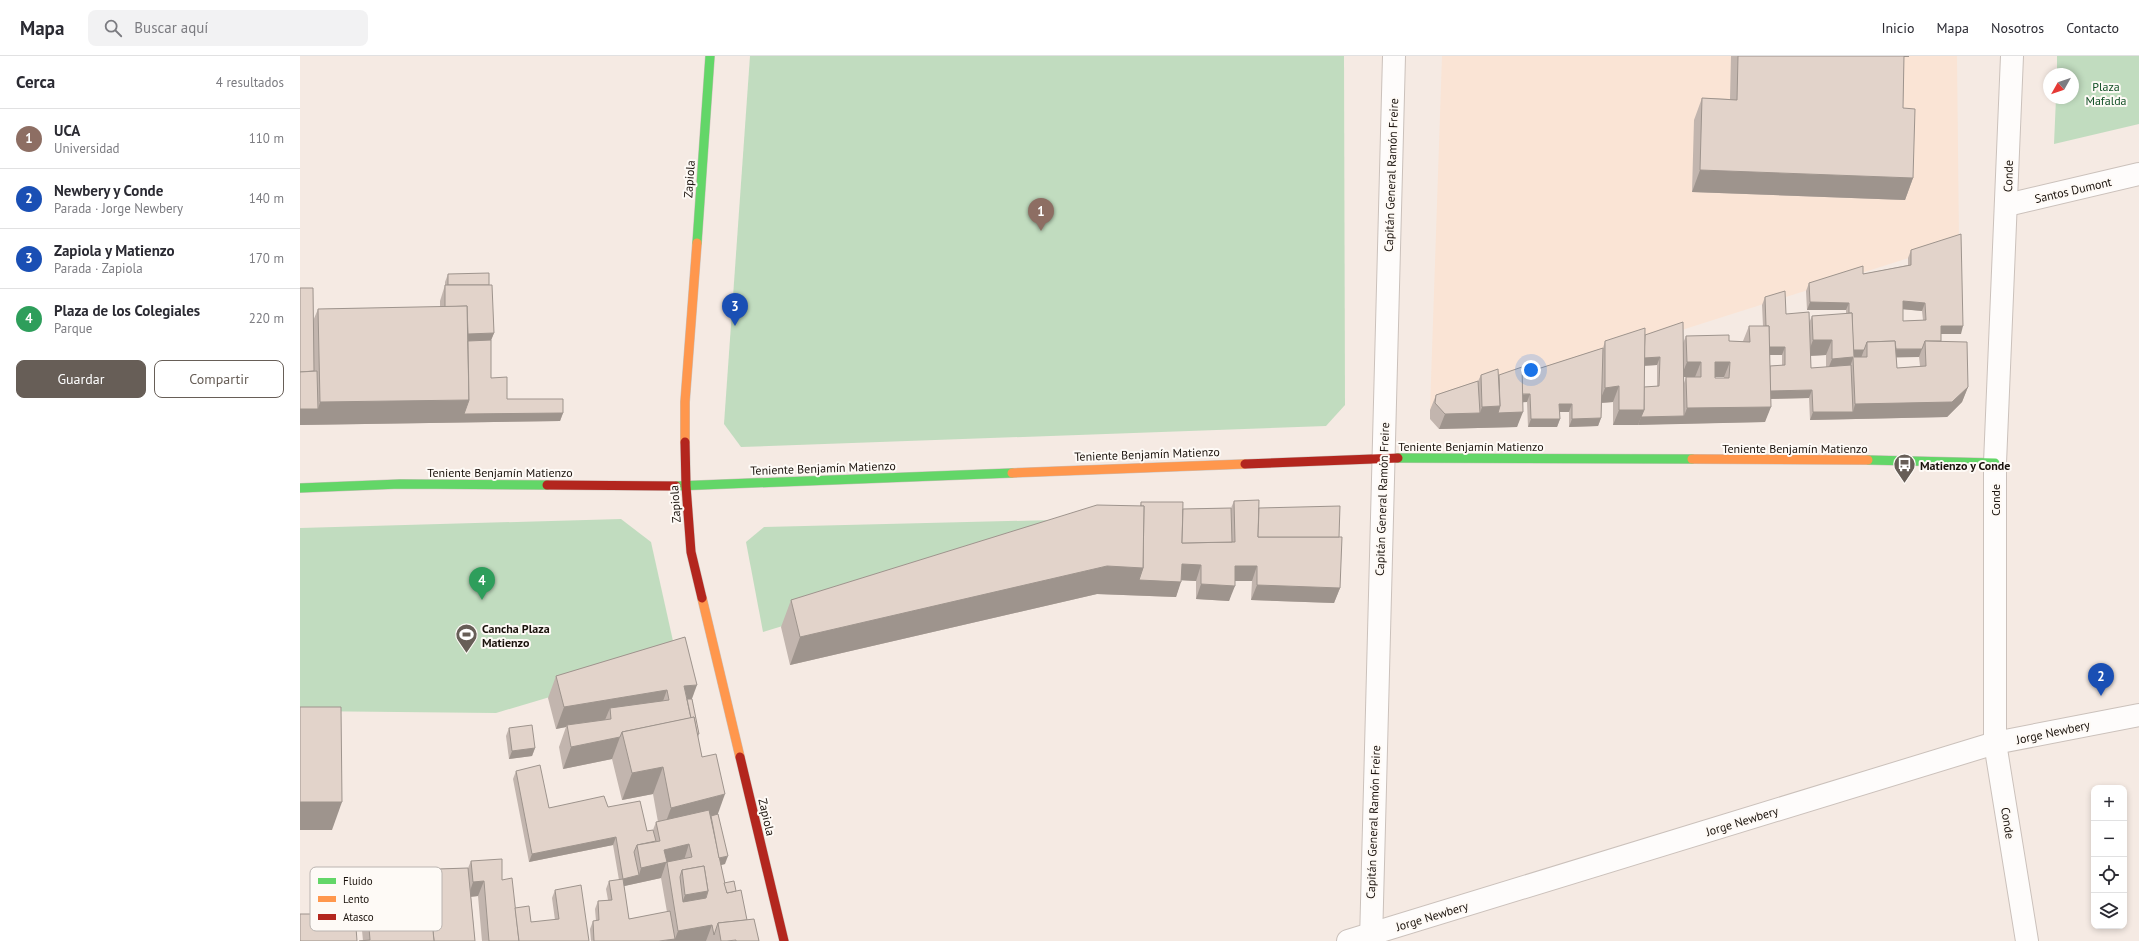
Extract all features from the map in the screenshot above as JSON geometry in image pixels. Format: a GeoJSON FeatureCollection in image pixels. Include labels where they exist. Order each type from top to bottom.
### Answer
{"type":"FeatureCollection","features":[{"type":"Feature","properties":{"kind":"street","name":"Zapiola"},"geometry":{"type":"LineString","coordinates":[[710,56],[685,402],[686,486],[691,552],[784,941]]}},
{"type":"Feature","properties":{"kind":"street","name":"Capitán General Ramón Freire"},"geometry":{"type":"LineString","coordinates":[[1371,938],[1394,56]]}},
{"type":"Feature","properties":{"kind":"street","name":"Conde"},"geometry":{"type":"LineString","coordinates":[[2012,56],[2007,205],[1995,463],[1995,743],[2027,941]]}},
{"type":"Feature","properties":{"kind":"street","name":"Santos Dumont"},"geometry":{"type":"LineString","coordinates":[[2007,205],[2139,174]]}},
{"type":"Feature","properties":{"kind":"street","name":"Teniente Benjamín Matienzo"},"geometry":{"type":"LineString","coordinates":[[300,488],[400,484],[686,486],[1383,458],[1903,460],[1995,463]]}},
{"type":"Feature","properties":{"kind":"street","name":"Jorge Newbery"},"geometry":{"type":"LineString","coordinates":[[1348,941],[1371,938],[1995,743],[2139,715]]}},
{"type":"Feature","properties":{"kind":"shaded area"},"geometry":{"type":"Polygon","coordinates":[[[1442,56],[1957,56],[1959,242],[1430,410],[1442,56]]]}},
{"type":"Feature","properties":{"kind":"green space"},"geometry":{"type":"Polygon","coordinates":[[[750,56],[1344,56],[1345,405],[1326,426],[741,447],[724,424],[750,56]]]}},
{"type":"Feature","properties":{"kind":"green space","name":"Plaza Mafalda"},"geometry":{"type":"Polygon","coordinates":[[[2057,56],[2139,56],[2139,124],[2054,144],[2056,104],[2079,104],[2079,68],[2057,68],[2057,56]]]}},
{"type":"Feature","properties":{"kind":"green space"},"geometry":{"type":"Polygon","coordinates":[[[1135,518],[763,632],[746,542],[764,527],[1135,518]]]}},
{"type":"Feature","properties":{"kind":"green space"},"geometry":{"type":"Polygon","coordinates":[[[621,519],[651,542],[677,659],[496,713],[300,711],[300,528],[621,519]]]}},
{"type":"Feature","properties":{"kind":"building"},"geometry":{"type":"Polygon","coordinates":[[[1738,56],[1904,56],[1903,108],[1915,109],[1913,178],[1700,170],[1702,98],[1737,100],[1738,56]]]}},
{"type":"Feature","properties":{"kind":"building"},"geometry":{"type":"Polygon","coordinates":[[[1961,234],[1963,326],[1941,326],[1941,341],[1925,341],[1922,349],[1896,349],[1895,341],[1867,342],[1864,350],[1853,350],[1852,313],[1849,313],[1849,303],[1810,302],[1809,283],[1863,266],[1863,274],[1911,265],[1911,250],[1961,234]],[[1903,301],[1903,321],[1926,320],[1925,303],[1903,301]]]}},
{"type":"Feature","properties":{"kind":"building"},"geometry":{"type":"Polygon","coordinates":[[[489,273],[489,285],[448,285],[448,274],[489,273]]]}},
{"type":"Feature","properties":{"kind":"building"},"geometry":{"type":"Polygon","coordinates":[[[445,285],[492,285],[494,333],[468,334],[467,306],[445,307],[445,285]]]}},
{"type":"Feature","properties":{"kind":"building"},"geometry":{"type":"Polygon","coordinates":[[[300,288],[313,288],[314,371],[300,372],[300,288]]]}},
{"type":"Feature","properties":{"kind":"building"},"geometry":{"type":"Polygon","coordinates":[[[1785,291],[1786,314],[1809,312],[1811,368],[1851,365],[1853,412],[1813,412],[1812,390],[1770,391],[1770,366],[1785,365],[1785,347],[1769,347],[1769,326],[1766,326],[1765,297],[1785,291]]]}},
{"type":"Feature","properties":{"kind":"building"},"geometry":{"type":"Polygon","coordinates":[[[467,306],[469,400],[320,402],[318,309],[467,306]]]}},
{"type":"Feature","properties":{"kind":"building"},"geometry":{"type":"Polygon","coordinates":[[[1852,313],[1854,357],[1867,357],[1867,342],[1895,341],[1897,368],[1926,366],[1925,341],[1967,342],[1968,387],[1952,402],[1855,404],[1853,357],[1832,359],[1832,340],[1813,340],[1812,316],[1852,313]]]}},
{"type":"Feature","properties":{"kind":"building"},"geometry":{"type":"Polygon","coordinates":[[[1683,322],[1684,416],[1641,417],[1644,410],[1644,387],[1659,386],[1660,357],[1644,358],[1645,335],[1683,322]]]}},
{"type":"Feature","properties":{"kind":"building"},"geometry":{"type":"Polygon","coordinates":[[[1749,326],[1769,326],[1771,407],[1687,408],[1686,377],[1701,377],[1701,362],[1687,362],[1686,336],[1729,335],[1729,341],[1750,342],[1749,326]],[[1715,362],[1715,378],[1729,378],[1730,362],[1715,362]]]}},
{"type":"Feature","properties":{"kind":"building"},"geometry":{"type":"Polygon","coordinates":[[[1645,328],[1644,410],[1619,410],[1619,386],[1605,388],[1605,341],[1645,328]]]}},
{"type":"Feature","properties":{"kind":"building"},"geometry":{"type":"Polygon","coordinates":[[[491,340],[491,378],[507,377],[507,399],[563,399],[563,413],[464,414],[469,400],[468,341],[491,340]]]}},
{"type":"Feature","properties":{"kind":"building"},"geometry":{"type":"Polygon","coordinates":[[[1603,348],[1601,418],[1572,419],[1572,404],[1559,404],[1560,419],[1531,419],[1530,394],[1522,394],[1522,374],[1603,348]]]}},
{"type":"Feature","properties":{"kind":"building"},"geometry":{"type":"Polygon","coordinates":[[[1522,367],[1523,412],[1498,413],[1500,406],[1499,375],[1522,367]]]}},
{"type":"Feature","properties":{"kind":"building"},"geometry":{"type":"Polygon","coordinates":[[[1498,369],[1500,406],[1482,407],[1481,375],[1498,369]]]}},
{"type":"Feature","properties":{"kind":"building"},"geometry":{"type":"Polygon","coordinates":[[[317,371],[318,409],[300,409],[300,372],[317,371]]]}},
{"type":"Feature","properties":{"kind":"building"},"geometry":{"type":"Polygon","coordinates":[[[1478,381],[1480,413],[1445,414],[1435,403],[1436,395],[1478,381]]]}},
{"type":"Feature","properties":{"kind":"building"},"geometry":{"type":"Polygon","coordinates":[[[1259,500],[1258,537],[1342,537],[1340,588],[1257,585],[1257,566],[1235,566],[1235,586],[1201,584],[1201,565],[1182,564],[1181,582],[1139,580],[1143,568],[1144,506],[1141,506],[1141,502],[1183,502],[1182,543],[1235,542],[1234,501],[1259,500]]]}},
{"type":"Feature","properties":{"kind":"building"},"geometry":{"type":"Polygon","coordinates":[[[1097,505],[1144,506],[1143,568],[1107,566],[800,637],[791,600],[1097,505]]]}},
{"type":"Feature","properties":{"kind":"building"},"geometry":{"type":"Polygon","coordinates":[[[1340,506],[1339,537],[1258,537],[1259,508],[1340,506]]]}},
{"type":"Feature","properties":{"kind":"building"},"geometry":{"type":"Polygon","coordinates":[[[1231,508],[1232,542],[1182,543],[1183,509],[1231,508]]]}},
{"type":"Feature","properties":{"kind":"building"},"geometry":{"type":"Polygon","coordinates":[[[685,637],[697,685],[684,686],[691,718],[622,732],[620,737],[571,747],[567,725],[611,719],[610,708],[669,700],[667,690],[564,707],[556,676],[685,637]]]}},
{"type":"Feature","properties":{"kind":"building"},"geometry":{"type":"Polygon","coordinates":[[[687,699],[692,699],[699,734],[697,734],[694,717],[691,718],[687,699]]]}},
{"type":"Feature","properties":{"kind":"building"},"geometry":{"type":"Polygon","coordinates":[[[300,707],[341,707],[342,802],[300,802],[300,707]]]}},
{"type":"Feature","properties":{"kind":"building"},"geometry":{"type":"Polygon","coordinates":[[[694,717],[702,757],[716,754],[725,794],[671,808],[663,767],[632,773],[622,732],[694,717]]]}},
{"type":"Feature","properties":{"kind":"building"},"geometry":{"type":"Polygon","coordinates":[[[532,725],[535,748],[512,751],[509,728],[532,725]]]}},
{"type":"Feature","properties":{"kind":"building"},"geometry":{"type":"Polygon","coordinates":[[[540,765],[549,808],[604,796],[608,807],[640,801],[647,831],[653,830],[656,841],[637,845],[634,852],[639,875],[623,879],[616,837],[532,854],[516,771],[540,765]]]}},
{"type":"Feature","properties":{"kind":"building"},"geometry":{"type":"Polygon","coordinates":[[[709,810],[727,893],[741,890],[747,920],[718,923],[714,935],[712,925],[678,931],[667,862],[641,868],[637,845],[660,841],[656,822],[709,810]],[[689,844],[664,850],[667,862],[692,857],[689,844]],[[704,866],[682,870],[680,877],[683,902],[706,898],[708,891],[704,866]]]}},
{"type":"Feature","properties":{"kind":"building"},"geometry":{"type":"Polygon","coordinates":[[[718,814],[728,856],[719,858],[711,816],[718,814]]]}},
{"type":"Feature","properties":{"kind":"building"},"geometry":{"type":"Polygon","coordinates":[[[502,859],[502,880],[512,878],[519,941],[489,941],[484,881],[473,882],[471,861],[502,859]]]}},
{"type":"Feature","properties":{"kind":"building"},"geometry":{"type":"Polygon","coordinates":[[[704,866],[708,891],[685,895],[682,870],[704,866]]]}},
{"type":"Feature","properties":{"kind":"building"},"geometry":{"type":"Polygon","coordinates":[[[468,868],[475,941],[434,941],[433,931],[442,931],[442,869],[468,868]]]}},
{"type":"Feature","properties":{"kind":"building"},"geometry":{"type":"Polygon","coordinates":[[[623,879],[629,919],[670,911],[675,939],[659,941],[594,941],[593,921],[599,920],[598,901],[612,900],[609,881],[623,879]]]}},
{"type":"Feature","properties":{"kind":"building"},"geometry":{"type":"Polygon","coordinates":[[[734,881],[736,891],[727,893],[724,883],[734,881]]]}},
{"type":"Feature","properties":{"kind":"building"},"geometry":{"type":"Polygon","coordinates":[[[581,885],[589,941],[519,941],[515,908],[529,906],[531,922],[559,919],[555,890],[581,885]]]}},
{"type":"Feature","properties":{"kind":"building"},"geometry":{"type":"Polygon","coordinates":[[[300,914],[310,914],[310,931],[356,931],[357,941],[300,941],[300,914]]]}},
{"type":"Feature","properties":{"kind":"building"},"geometry":{"type":"Polygon","coordinates":[[[754,919],[759,941],[721,941],[718,923],[754,919]]]}},
{"type":"Feature","properties":{"kind":"building"},"geometry":{"type":"Polygon","coordinates":[[[369,931],[433,931],[434,941],[359,941],[370,940],[369,931]]]}},
{"type":"Feature","properties":{"kind":"traffic: fast"},"geometry":{"type":"LineString","coordinates":[[697,243],[710,56]]}},
{"type":"Feature","properties":{"kind":"traffic: fast"},"geometry":{"type":"LineString","coordinates":[[1398,458],[1692,459]]}},
{"type":"Feature","properties":{"kind":"traffic: fast"},"geometry":{"type":"LineString","coordinates":[[1868,460],[1995,463]]}},
{"type":"Feature","properties":{"kind":"traffic: fast"},"geometry":{"type":"LineString","coordinates":[[676,486],[1012,473]]}},
{"type":"Feature","properties":{"kind":"traffic: fast"},"geometry":{"type":"LineString","coordinates":[[300,488],[400,484],[547,485]]}},
{"type":"Feature","properties":{"kind":"traffic: slow"},"geometry":{"type":"LineString","coordinates":[[685,442],[685,402],[697,243]]}},
{"type":"Feature","properties":{"kind":"traffic: slow"},"geometry":{"type":"LineString","coordinates":[[1692,459],[1868,460]]}},
{"type":"Feature","properties":{"kind":"traffic: slow"},"geometry":{"type":"LineString","coordinates":[[1012,473],[1245,464]]}},
{"type":"Feature","properties":{"kind":"traffic: slow"},"geometry":{"type":"LineString","coordinates":[[702,598],[740,757]]}},
{"type":"Feature","properties":{"kind":"traffic: jam"},"geometry":{"type":"LineString","coordinates":[[685,442],[686,486],[691,552],[702,598]]}},
{"type":"Feature","properties":{"kind":"traffic: jam"},"geometry":{"type":"LineString","coordinates":[[1245,464],[1398,458]]}},
{"type":"Feature","properties":{"kind":"traffic: jam"},"geometry":{"type":"LineString","coordinates":[[547,485],[676,486]]}},
{"type":"Feature","properties":{"kind":"traffic: jam"},"geometry":{"type":"LineString","coordinates":[[740,757],[784,941]]}},
{"type":"Feature","properties":{"kind":"place","name":"UCA"},"geometry":{"type":"Point","coordinates":[1041,231]}},
{"type":"Feature","properties":{"kind":"place","name":"Zapiola y Matienzo"},"geometry":{"type":"Point","coordinates":[735,326]}},
{"type":"Feature","properties":{"kind":"place","name":"Matienzo y Conde"},"geometry":{"type":"Point","coordinates":[1904,484]}},
{"type":"Feature","properties":{"kind":"place","name":"Plaza de los Colegiales"},"geometry":{"type":"Point","coordinates":[482,600]}},
{"type":"Feature","properties":{"kind":"place","name":"Cancha Plaza Matienzo"},"geometry":{"type":"Point","coordinates":[466,654]}},
{"type":"Feature","properties":{"kind":"place","name":"Newbery y Conde"},"geometry":{"type":"Point","coordinates":[2101,696]}}]}
